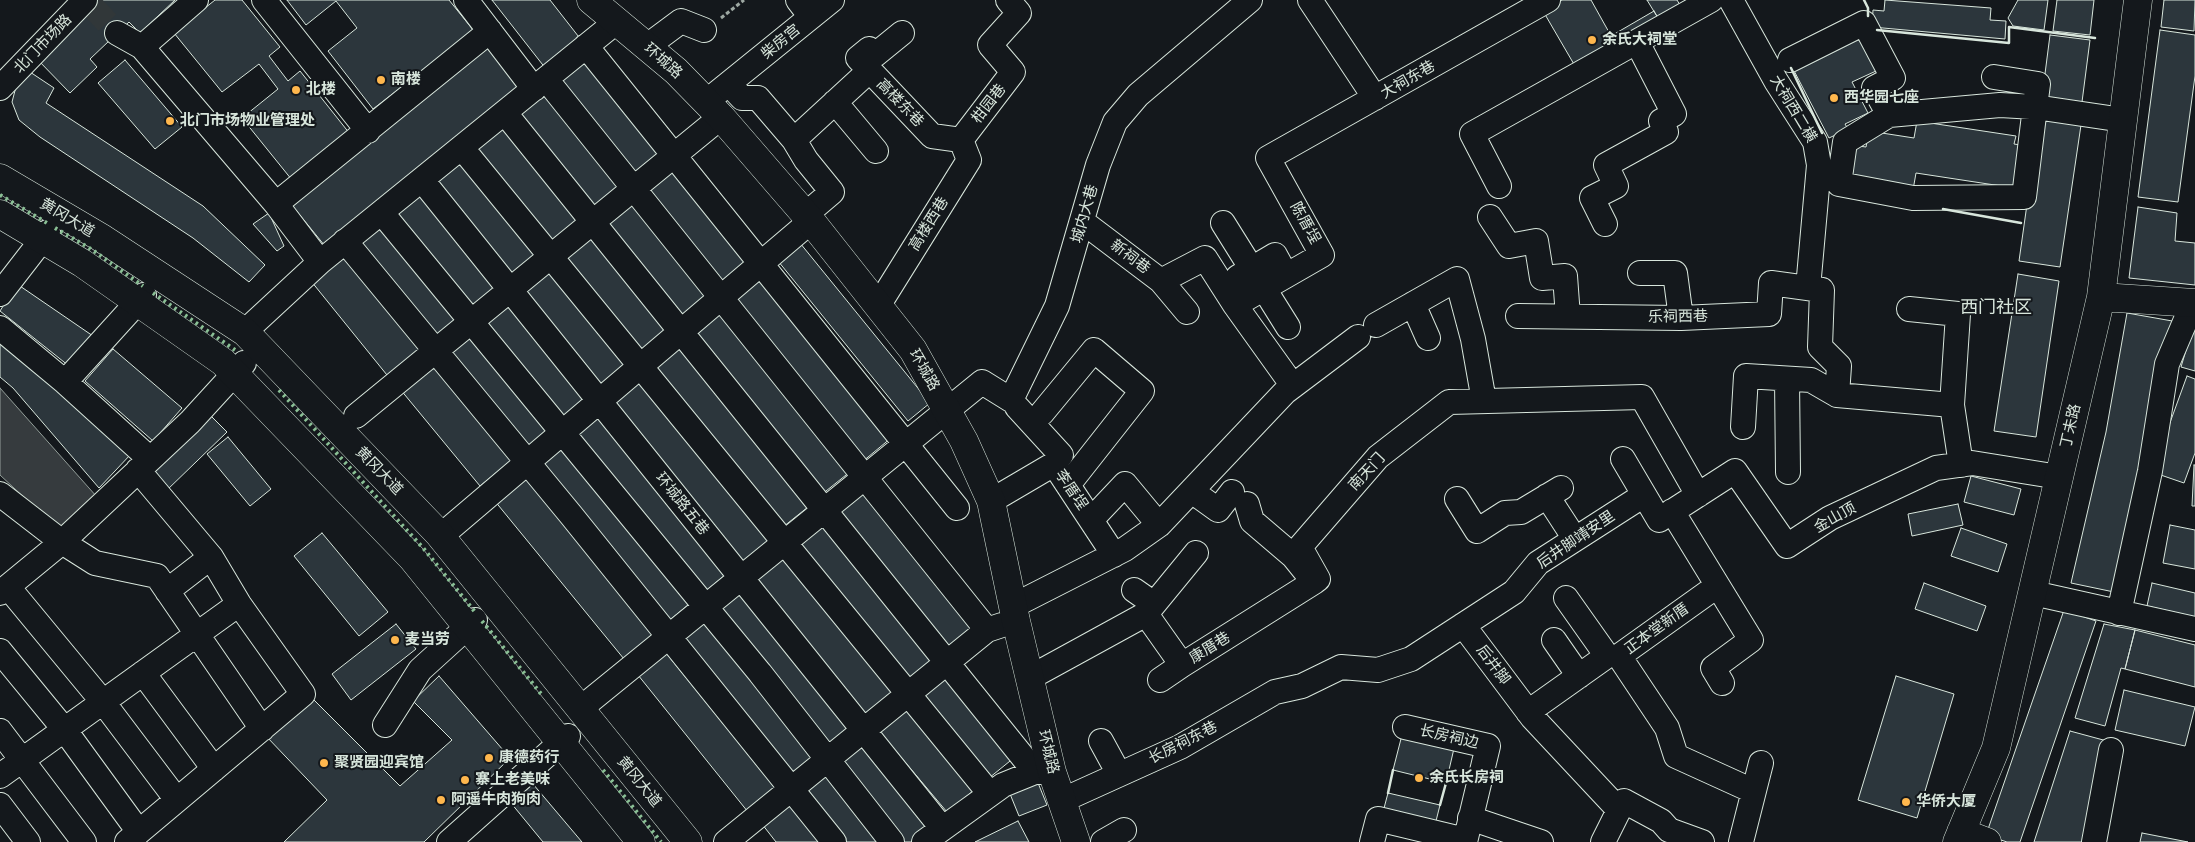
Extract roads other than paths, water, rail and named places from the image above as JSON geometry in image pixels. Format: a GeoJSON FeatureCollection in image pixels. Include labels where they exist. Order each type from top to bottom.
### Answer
{"type":"FeatureCollection","features":[{"type":"Feature","properties":{"kind":"main road","name":"环城路"},"geometry":{"type":"LineString","coordinates":[[591,0],[676,71],[713,110],[808,218],[914,350],[964,441],[991,501],[1014,613],[1031,677],[1043,772],[1063,800],[1076,842]]}},
{"type":"Feature","properties":{"kind":"main road","name":"丁未路"},"geometry":{"type":"LineString","coordinates":[[1959,837],[1996,748],[2101,297],[2138,0]]}},
{"type":"Feature","properties":{"kind":"main road","name":"黄冈大道"},"geometry":{"type":"LineString","coordinates":[[0,178],[100,237],[245,332],[438,533],[688,842]]}},
{"type":"Feature","properties":{"kind":"main road","name":"黄冈大道"},"geometry":{"type":"LineString","coordinates":[[0,214],[82,263],[223,362],[412,558],[641,842]]}},
{"type":"Feature","properties":{"kind":"main road"},"geometry":{"type":"LineString","coordinates":[[2101,297],[2194,303]]}},
{"type":"Feature","properties":{"kind":"main road"},"geometry":{"type":"LineString","coordinates":[[1959,837],[1988,842]]}},
{"type":"Feature","properties":{"kind":"street"},"geometry":{"type":"LineString","coordinates":[[142,47],[196,0]]}},
{"type":"Feature","properties":{"kind":"street"},"geometry":{"type":"LineString","coordinates":[[264,0],[368,131]]}},
{"type":"Feature","properties":{"kind":"street"},"geometry":{"type":"LineString","coordinates":[[466,0],[490,31],[540,84],[987,630]]}},
{"type":"Feature","properties":{"kind":"street","name":"柴房宫"},"geometry":{"type":"LineString","coordinates":[[356,416],[713,110],[729,84],[805,8],[832,0]]}},
{"type":"Feature","properties":{"kind":"street","name":"柑园巷"},"geometry":{"type":"LineString","coordinates":[[961,140],[1013,72],[990,45],[1019,13],[1008,0]]}},
{"type":"Feature","properties":{"kind":"street","name":"城内大巷"},"geometry":{"type":"LineString","coordinates":[[946,410],[982,382],[1011,400],[1057,306],[1083,222],[1098,165],[1115,122],[1138,95],[1250,0]]}},
{"type":"Feature","properties":{"kind":"street"},"geometry":{"type":"LineString","coordinates":[[1310,0],[1375,98]]}},
{"type":"Feature","properties":{"kind":"street","name":"大祠东巷"},"geometry":{"type":"LineString","coordinates":[[1268,158],[1548,0]]}},
{"type":"Feature","properties":{"kind":"street"},"geometry":{"type":"LineString","coordinates":[[1500,186],[1472,134],[1711,0]]}},
{"type":"Feature","properties":{"kind":"street","name":"大祠西二横"},"geometry":{"type":"LineString","coordinates":[[1731,0],[1776,81],[1815,142],[1819,165],[1808,288]]}},
{"type":"Feature","properties":{"kind":"street","name":"北门市场路"},"geometry":{"type":"LineString","coordinates":[[0,88],[87,2]]}},
{"type":"Feature","properties":{"kind":"street"},"geometry":{"type":"LineString","coordinates":[[646,47],[681,21],[712,24]]}},
{"type":"Feature","properties":{"kind":"street"},"geometry":{"type":"LineString","coordinates":[[253,324],[320,262],[616,22]]}},
{"type":"Feature","properties":{"kind":"street"},"geometry":{"type":"LineString","coordinates":[[1790,60],[1864,23],[1893,78],[1874,88],[1889,115]]}},
{"type":"Feature","properties":{"kind":"street"},"geometry":{"type":"LineString","coordinates":[[276,204],[490,31]]}},
{"type":"Feature","properties":{"kind":"street"},"geometry":{"type":"LineString","coordinates":[[118,33],[142,47],[276,204],[320,262]]}},
{"type":"Feature","properties":{"kind":"street","name":"高楼东巷"},"geometry":{"type":"LineString","coordinates":[[902,33],[874,55],[869,49],[858,58],[868,71],[932,136],[961,140]]}},
{"type":"Feature","properties":{"kind":"street"},"geometry":{"type":"LineString","coordinates":[[1605,224],[1592,198],[1616,186],[1606,164],[1666,132],[1661,121],[1674,114],[1637,42]]}},
{"type":"Feature","properties":{"kind":"street"},"geometry":{"type":"LineString","coordinates":[[586,46],[956,508]]}},
{"type":"Feature","properties":{"kind":"street","name":"高楼东巷"},"geometry":{"type":"LineString","coordinates":[[794,140],[868,71]]}},
{"type":"Feature","properties":{"kind":"street"},"geometry":{"type":"LineString","coordinates":[[1994,77],[2038,84],[2035,107],[2024,197],[1914,198],[1839,184],[1845,142],[1889,115],[2000,105],[2035,107],[2123,120]]}},
{"type":"Feature","properties":{"kind":"street"},"geometry":{"type":"LineString","coordinates":[[449,529],[808,218],[832,192],[806,160],[794,140],[758,98],[742,98],[729,84]]}},
{"type":"Feature","properties":{"kind":"street"},"geometry":{"type":"LineString","coordinates":[[835,102],[876,151]]}},
{"type":"Feature","properties":{"kind":"street"},"geometry":{"type":"LineString","coordinates":[[505,113],[1043,772],[1003,785],[933,835]]}},
{"type":"Feature","properties":{"kind":"street","name":"高楼西巷"},"geometry":{"type":"LineString","coordinates":[[878,306],[969,160],[961,140]]}},
{"type":"Feature","properties":{"kind":"street"},"geometry":{"type":"LineString","coordinates":[[462,148],[990,794]]}},
{"type":"Feature","properties":{"kind":"street","name":"陈厝埕"},"geometry":{"type":"LineString","coordinates":[[1235,305],[1257,279],[1286,275],[1322,255],[1268,158]]}},
{"type":"Feature","properties":{"kind":"street","name":"环城路五巷"},"geometry":{"type":"LineString","coordinates":[[422,180],[933,835]]}},
{"type":"Feature","properties":{"kind":"street"},"geometry":{"type":"LineString","coordinates":[[382,213],[760,673],[892,842]]}},
{"type":"Feature","properties":{"kind":"street"},"geometry":{"type":"LineString","coordinates":[[1490,218],[1509,246],[1536,241],[1542,278],[1565,276],[1568,317]]}},
{"type":"Feature","properties":{"kind":"street","name":"新祠巷"},"geometry":{"type":"LineString","coordinates":[[1083,222],[1162,281],[1205,258],[1223,285]]}},
{"type":"Feature","properties":{"kind":"street"},"geometry":{"type":"LineString","coordinates":[[1224,223],[1288,327]]}},
{"type":"Feature","properties":{"kind":"street"},"geometry":{"type":"LineString","coordinates":[[0,294],[48,232]]}},
{"type":"Feature","properties":{"kind":"street"},"geometry":{"type":"LineString","coordinates":[[345,242],[571,515],[834,842]]}},
{"type":"Feature","properties":{"kind":"street"},"geometry":{"type":"LineString","coordinates":[[1640,273],[1675,274],[1680,318]]}},
{"type":"Feature","properties":{"kind":"street"},"geometry":{"type":"LineString","coordinates":[[1257,279],[1223,285],[1235,305],[1293,386]]}},
{"type":"Feature","properties":{"kind":"street"},"geometry":{"type":"LineString","coordinates":[[726,842],[987,630],[1159,525],[1193,492],[1227,452],[1293,386],[1367,331],[1457,279],[1473,339],[1484,401]]}},
{"type":"Feature","properties":{"kind":"street"},"geometry":{"type":"LineString","coordinates":[[1162,281],[1186,312]]}},
{"type":"Feature","properties":{"kind":"street","name":"乐祠西巷"},"geometry":{"type":"LineString","coordinates":[[1518,316],[1680,318],[1769,314],[1771,283],[1808,288]]}},
{"type":"Feature","properties":{"kind":"street"},"geometry":{"type":"LineString","coordinates":[[1808,288],[1822,290],[1820,347],[1839,366],[1837,395]]}},
{"type":"Feature","properties":{"kind":"street"},"geometry":{"type":"LineString","coordinates":[[65,382],[144,295]]}},
{"type":"Feature","properties":{"kind":"street"},"geometry":{"type":"LineString","coordinates":[[2119,613],[2150,471],[2167,364],[2194,303]]}},
{"type":"Feature","properties":{"kind":"street"},"geometry":{"type":"LineString","coordinates":[[1413,304],[1428,338]]}},
{"type":"Feature","properties":{"kind":"street"},"geometry":{"type":"LineString","coordinates":[[1909,309],[1958,314],[1952,405],[1961,464]]}},
{"type":"Feature","properties":{"kind":"street"},"geometry":{"type":"LineString","coordinates":[[0,328],[65,382],[144,464],[211,557],[239,604],[303,694],[133,837],[64,729],[0,651]]}},
{"type":"Feature","properties":{"kind":"street"},"geometry":{"type":"LineString","coordinates":[[1042,413],[1094,350],[1142,391],[1068,485]]}},
{"type":"Feature","properties":{"kind":"street"},"geometry":{"type":"LineString","coordinates":[[177,800],[103,702],[4,590],[62,542],[190,422],[244,363]]}},
{"type":"Feature","properties":{"kind":"street"},"geometry":{"type":"LineString","coordinates":[[1743,427],[1746,376],[1811,380],[1837,395],[1952,405]]}},
{"type":"Feature","properties":{"kind":"street"},"geometry":{"type":"LineString","coordinates":[[1787,379],[1788,472]]}},
{"type":"Feature","properties":{"kind":"street","name":"南天门"},"geometry":{"type":"LineString","coordinates":[[1314,582],[1318,578],[1300,547],[1378,457],[1450,402],[1642,397],[1698,495]]}},
{"type":"Feature","properties":{"kind":"street","name":"李厝埕"},"geometry":{"type":"LineString","coordinates":[[1017,407],[1061,455],[1054,464],[1114,554]]}},
{"type":"Feature","properties":{"kind":"street"},"geometry":{"type":"LineString","coordinates":[[591,700],[946,410]]}},
{"type":"Feature","properties":{"kind":"street"},"geometry":{"type":"LineString","coordinates":[[1623,459],[1644,495],[1665,516],[1716,586],[1752,640],[1713,668],[1722,683]]}},
{"type":"Feature","properties":{"kind":"street","name":"金山顶"},"geometry":{"type":"LineString","coordinates":[[1665,516],[1735,471],[1787,546],[1830,518],[1936,468],[1972,463],[2059,477]]}},
{"type":"Feature","properties":{"kind":"street"},"geometry":{"type":"LineString","coordinates":[[991,501],[1054,464]]}},
{"type":"Feature","properties":{"kind":"street"},"geometry":{"type":"LineString","coordinates":[[1091,520],[1125,484],[1159,525]]}},
{"type":"Feature","properties":{"kind":"street"},"geometry":{"type":"LineString","coordinates":[[1193,492],[1218,510],[1239,498],[1252,521],[1293,556],[1314,582]]}},
{"type":"Feature","properties":{"kind":"street"},"geometry":{"type":"LineString","coordinates":[[1457,499],[1477,531],[1505,513],[1521,512],[1554,492],[1575,539]]}},
{"type":"Feature","properties":{"kind":"street"},"geometry":{"type":"LineString","coordinates":[[0,494],[62,542],[95,563],[157,576],[262,729]]}},
{"type":"Feature","properties":{"kind":"street","name":"后井脚靖安里"},"geometry":{"type":"LineString","coordinates":[[1463,625],[1514,592],[1538,563],[1644,495]]}},
{"type":"Feature","properties":{"kind":"street"},"geometry":{"type":"LineString","coordinates":[[1031,677],[1150,609],[1196,554]]}},
{"type":"Feature","properties":{"kind":"street"},"geometry":{"type":"LineString","coordinates":[[167,591],[211,557]]}},
{"type":"Feature","properties":{"kind":"street","name":"康厝巷"},"geometry":{"type":"LineString","coordinates":[[1150,609],[1182,666],[1314,582]]}},
{"type":"Feature","properties":{"kind":"street","name":"正本堂新厝"},"geometry":{"type":"LineString","coordinates":[[1716,586],[1619,656],[1668,728],[1676,756],[1753,791]]}},
{"type":"Feature","properties":{"kind":"street"},"geometry":{"type":"LineString","coordinates":[[1134,590],[1150,609]]}},
{"type":"Feature","properties":{"kind":"street"},"geometry":{"type":"LineString","coordinates":[[2033,593],[2195,630]]}},
{"type":"Feature","properties":{"kind":"street"},"geometry":{"type":"LineString","coordinates":[[1528,712],[1607,656],[1566,598]]}},
{"type":"Feature","properties":{"kind":"street"},"geometry":{"type":"LineString","coordinates":[[0,776],[239,604]]}},
{"type":"Feature","properties":{"kind":"street"},"geometry":{"type":"LineString","coordinates":[[385,725],[420,670],[475,620]]}},
{"type":"Feature","properties":{"kind":"street","name":"长房祠东巷"},"geometry":{"type":"LineString","coordinates":[[1063,800],[1180,747],[1275,692],[1302,686],[1340,667],[1378,670],[1411,659],[1463,625]]}},
{"type":"Feature","properties":{"kind":"street","name":"后井脚"},"geometry":{"type":"LineString","coordinates":[[1463,625],[1528,712],[1619,810]]}},
{"type":"Feature","properties":{"kind":"street"},"geometry":{"type":"LineString","coordinates":[[1554,640],[1579,676]]}},
{"type":"Feature","properties":{"kind":"street"},"geometry":{"type":"LineString","coordinates":[[1160,680],[1182,666]]}},
{"type":"Feature","properties":{"kind":"street"},"geometry":{"type":"LineString","coordinates":[[143,673],[214,769]]}},
{"type":"Feature","properties":{"kind":"street","name":"长房祠边"},"geometry":{"type":"LineString","coordinates":[[1405,727],[1488,746],[1467,833]]}},
{"type":"Feature","properties":{"kind":"street"},"geometry":{"type":"LineString","coordinates":[[0,731],[23,758],[84,842]]}},
{"type":"Feature","properties":{"kind":"street"},"geometry":{"type":"LineString","coordinates":[[449,842],[568,736]]}},
{"type":"Feature","properties":{"kind":"street"},"geometry":{"type":"LineString","coordinates":[[1101,741],[1119,774]]}},
{"type":"Feature","properties":{"kind":"street"},"geometry":{"type":"LineString","coordinates":[[2094,842],[2111,750]]}},
{"type":"Feature","properties":{"kind":"street"},"geometry":{"type":"LineString","coordinates":[[1741,842],[1753,791],[1762,763]]}},
{"type":"Feature","properties":{"kind":"street"},"geometry":{"type":"LineString","coordinates":[[1603,842],[1624,801],[1661,821],[1669,830],[1702,842]]}},
{"type":"Feature","properties":{"kind":"street"},"geometry":{"type":"LineString","coordinates":[[0,805],[28,842]]}},
{"type":"Feature","properties":{"kind":"street"},"geometry":{"type":"LineString","coordinates":[[1372,842],[1378,819],[1541,842]]}},
{"type":"Feature","properties":{"kind":"street"},"geometry":{"type":"LineString","coordinates":[[1103,842],[1124,830]]}},
{"type":"Feature","properties":{"kind":"tunnel"},"geometry":{"type":"LineString","coordinates":[[91,5],[117,33]]}},
{"type":"Feature","properties":{"kind":"place","name":"余氏大祠堂"},"geometry":{"type":"Point","coordinates":[1592,40]}},
{"type":"Feature","properties":{"kind":"place","name":"南楼"},"geometry":{"type":"Point","coordinates":[381,80]}},
{"type":"Feature","properties":{"kind":"place","name":"北楼"},"geometry":{"type":"Point","coordinates":[296,90]}},
{"type":"Feature","properties":{"kind":"place","name":"西华园七座"},"geometry":{"type":"Point","coordinates":[1834,98]}},
{"type":"Feature","properties":{"kind":"place","name":"北门市场物业管理处"},"geometry":{"type":"Point","coordinates":[170,121]}},
{"type":"Feature","properties":{"kind":"place","name":"麦当劳"},"geometry":{"type":"Point","coordinates":[395,640]}},
{"type":"Feature","properties":{"kind":"place","name":"康德药行"},"geometry":{"type":"Point","coordinates":[489,758]}},
{"type":"Feature","properties":{"kind":"place","name":"聚贤园迎宾馆"},"geometry":{"type":"Point","coordinates":[324,763]}},
{"type":"Feature","properties":{"kind":"place","name":"余氏长房祠"},"geometry":{"type":"Point","coordinates":[1419,778]}},
{"type":"Feature","properties":{"kind":"place","name":"寨上老美味"},"geometry":{"type":"Point","coordinates":[465,780]}},
{"type":"Feature","properties":{"kind":"place","name":"阿遥牛肉狗肉"},"geometry":{"type":"Point","coordinates":[441,800]}},
{"type":"Feature","properties":{"kind":"place","name":"华侨大厦"},"geometry":{"type":"Point","coordinates":[1906,802]}},
{"type":"Feature","properties":{"kind":"district","name":"西门社区"},"geometry":{"type":"Point","coordinates":[1996,308]}}]}
